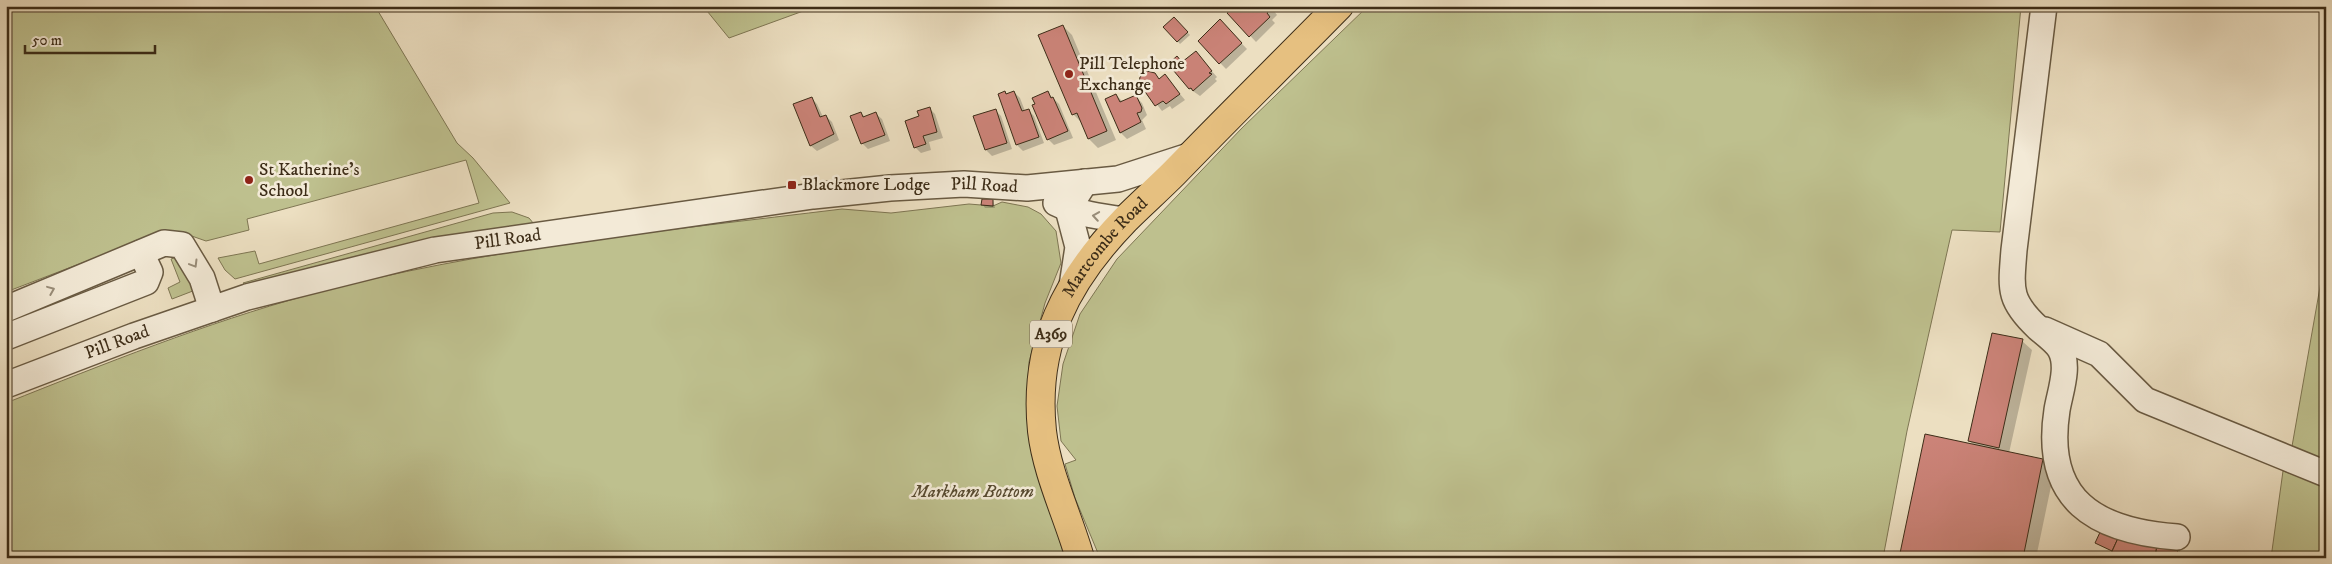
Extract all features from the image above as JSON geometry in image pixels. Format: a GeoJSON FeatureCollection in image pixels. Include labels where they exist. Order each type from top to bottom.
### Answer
{"type":"FeatureCollection","features":[{"type":"Feature","properties":{"kind":"main road","name":"Pill Road"},"geometry":{"type":"LineString","coordinates":[[1189,156],[1339,6]]}},
{"type":"Feature","properties":{"kind":"main road","name":"Martcombe Road"},"geometry":{"type":"LineString","coordinates":[[1080,558],[1051,469],[1042,432],[1041,405],[1044,371],[1056,319],[1072,286],[1102,245],[1189,156]]}},
{"type":"Feature","properties":{"kind":"street"},"geometry":{"type":"LineString","coordinates":[[2044,6],[2012,283],[2022,313],[2060,350],[2064,365],[2054,440],[2057,463],[2067,489],[2084,508],[2119,528],[2140,534],[2176,537]]}},
{"type":"Feature","properties":{"kind":"street","name":"Pill Road"},"geometry":{"type":"LineString","coordinates":[[6,385],[134,336],[247,297],[435,250],[546,232],[813,196],[890,188],[964,184],[1027,188],[1118,179],[1189,156]]}},
{"type":"Feature","properties":{"kind":"street"},"geometry":{"type":"LineString","coordinates":[[1118,179],[1128,186],[1133,212]]}},
{"type":"Feature","properties":{"kind":"street"},"geometry":{"type":"LineString","coordinates":[[1072,286],[1078,246],[1068,209],[1085,182]]}},
{"type":"Feature","properties":{"kind":"street","name":"Pill Road"},"geometry":{"type":"LineString","coordinates":[[1027,188],[1068,209],[1092,215],[1133,212]]}},
{"type":"Feature","properties":{"kind":"street"},"geometry":{"type":"LineString","coordinates":[[6,309],[164,243],[182,245],[202,278],[212,309]]}},
{"type":"Feature","properties":{"kind":"street"},"geometry":{"type":"LineString","coordinates":[[6,337],[146,282],[150,272],[141,253]]}},
{"type":"Feature","properties":{"kind":"street"},"geometry":{"type":"LineString","coordinates":[[2036,326],[2099,354],[2145,400],[2326,474]]}},
{"type":"Feature","properties":{"kind":"green space","name":"St Katherine's School"},"geometry":{"type":"Polygon","coordinates":[[[6,6],[375,6],[457,143],[473,158],[510,203],[235,279],[225,270],[218,258],[255,251],[259,264],[479,203],[466,160],[247,219],[249,230],[206,241],[186,234],[142,240],[6,292],[6,6]]]}},
{"type":"Feature","properties":{"kind":"green space"},"geometry":{"type":"Polygon","coordinates":[[[703,6],[817,6],[729,38],[703,6]]]}},
{"type":"Feature","properties":{"kind":"green space"},"geometry":{"type":"Polygon","coordinates":[[[1368,6],[2021,6],[2000,232],[1952,230],[1907,431],[1883,558],[1100,558],[1075,498],[1065,464],[1076,460],[1061,441],[1057,406],[1063,364],[1080,314],[1117,259],[1242,128],[1368,6]]]}},
{"type":"Feature","properties":{"kind":"green space","name":"Markham Bottom"},"geometry":{"type":"Polygon","coordinates":[[[1002,202],[1028,207],[1041,214],[1056,231],[1061,263],[1045,303],[1029,362],[1027,397],[1056,529],[1065,558],[6,558],[6,403],[193,331],[308,295],[440,265],[506,253],[640,233],[842,209],[891,213],[969,204],[993,206],[1002,202]]]}},
{"type":"Feature","properties":{"kind":"green space"},"geometry":{"type":"Polygon","coordinates":[[[512,212],[529,218],[534,224],[249,288],[243,283],[493,213],[512,212]]]}},
{"type":"Feature","properties":{"kind":"green space"},"geometry":{"type":"Polygon","coordinates":[[[2326,253],[2326,465],[2291,452],[2326,253]]]}},
{"type":"Feature","properties":{"kind":"green space"},"geometry":{"type":"Polygon","coordinates":[[[177,257],[198,289],[172,299],[168,288],[180,282],[171,259],[177,257]]]}},
{"type":"Feature","properties":{"kind":"green space"},"geometry":{"type":"Polygon","coordinates":[[[2283,471],[2326,486],[2326,558],[2271,558],[2283,471]]]}},
{"type":"Feature","properties":{"kind":"building"},"geometry":{"type":"Polygon","coordinates":[[[1235,6],[1271,6],[1272,8],[1267,13],[1270,17],[1249,37],[1227,13],[1235,6]]]}},
{"type":"Feature","properties":{"kind":"building"},"geometry":{"type":"Polygon","coordinates":[[[1174,17],[1188,32],[1177,42],[1163,27],[1174,17]]]}},
{"type":"Feature","properties":{"kind":"building"},"geometry":{"type":"Polygon","coordinates":[[[1220,19],[1242,43],[1219,64],[1198,41],[1220,19]]]}},
{"type":"Feature","properties":{"kind":"building","name":"Pill Telephone Exchange"},"geometry":{"type":"Polygon","coordinates":[[[1063,25],[1107,131],[1088,139],[1077,113],[1072,115],[1038,35],[1063,25]]]}},
{"type":"Feature","properties":{"kind":"building"},"geometry":{"type":"Polygon","coordinates":[[[1196,51],[1212,71],[1209,73],[1212,74],[1193,91],[1191,88],[1189,89],[1168,64],[1177,56],[1182,62],[1196,51]]]}},
{"type":"Feature","properties":{"kind":"building"},"geometry":{"type":"Polygon","coordinates":[[[1147,71],[1155,73],[1159,79],[1165,74],[1180,94],[1166,104],[1163,101],[1155,106],[1139,83],[1140,77],[1147,71]]]}},
{"type":"Feature","properties":{"kind":"building"},"geometry":{"type":"Polygon","coordinates":[[[1005,91],[1006,94],[1014,91],[1022,111],[1029,109],[1039,137],[1016,145],[998,94],[1005,91]]]}},
{"type":"Feature","properties":{"kind":"building"},"geometry":{"type":"Polygon","coordinates":[[[1048,91],[1051,98],[1053,97],[1068,131],[1047,140],[1032,105],[1035,104],[1032,98],[1048,91]]]}},
{"type":"Feature","properties":{"kind":"building"},"geometry":{"type":"Polygon","coordinates":[[[1116,94],[1120,102],[1136,95],[1142,108],[1141,112],[1137,113],[1141,122],[1120,133],[1105,99],[1116,94]]]}},
{"type":"Feature","properties":{"kind":"building"},"geometry":{"type":"Polygon","coordinates":[[[812,97],[820,117],[826,115],[834,134],[810,146],[793,104],[812,97]]]}},
{"type":"Feature","properties":{"kind":"building"},"geometry":{"type":"Polygon","coordinates":[[[930,107],[937,132],[923,136],[926,144],[914,148],[905,121],[919,116],[917,111],[930,107]]]}},
{"type":"Feature","properties":{"kind":"building"},"geometry":{"type":"Polygon","coordinates":[[[996,109],[1007,143],[985,150],[973,116],[996,109]]]}},
{"type":"Feature","properties":{"kind":"building"},"geometry":{"type":"Polygon","coordinates":[[[861,112],[863,117],[876,112],[885,135],[861,144],[850,116],[861,112]]]}},
{"type":"Feature","properties":{"kind":"building"},"geometry":{"type":"Polygon","coordinates":[[[982,199],[993,199],[993,206],[981,205],[982,199]]]}},
{"type":"Feature","properties":{"kind":"building"},"geometry":{"type":"Polygon","coordinates":[[[1992,333],[2023,339],[1999,448],[1968,441],[1992,333]]]}},
{"type":"Feature","properties":{"kind":"building"},"geometry":{"type":"Polygon","coordinates":[[[1925,434],[2043,459],[2023,558],[1899,558],[1925,434]]]}},
{"type":"Feature","properties":{"kind":"building"},"geometry":{"type":"Polygon","coordinates":[[[2102,528],[2119,536],[2112,551],[2095,543],[2102,528]]]}},
{"type":"Feature","properties":{"kind":"building"},"geometry":{"type":"Polygon","coordinates":[[[2119,536],[2157,545],[2155,558],[2109,558],[2119,536]]]}},
{"type":"Feature","properties":{"kind":"building"},"geometry":{"type":"Polygon","coordinates":[[[2157,545],[2178,545],[2177,558],[2155,558],[2157,545]]]}},
{"type":"Feature","properties":{"kind":"place","name":"Pill Telephone Exchange"},"geometry":{"type":"Point","coordinates":[1069,74]}},
{"type":"Feature","properties":{"kind":"place","name":"St Katherine's School"},"geometry":{"type":"Point","coordinates":[249,180]}},
{"type":"Feature","properties":{"kind":"place","name":"Blackmore Lodge"},"geometry":{"type":"Point","coordinates":[792,185]}}]}
